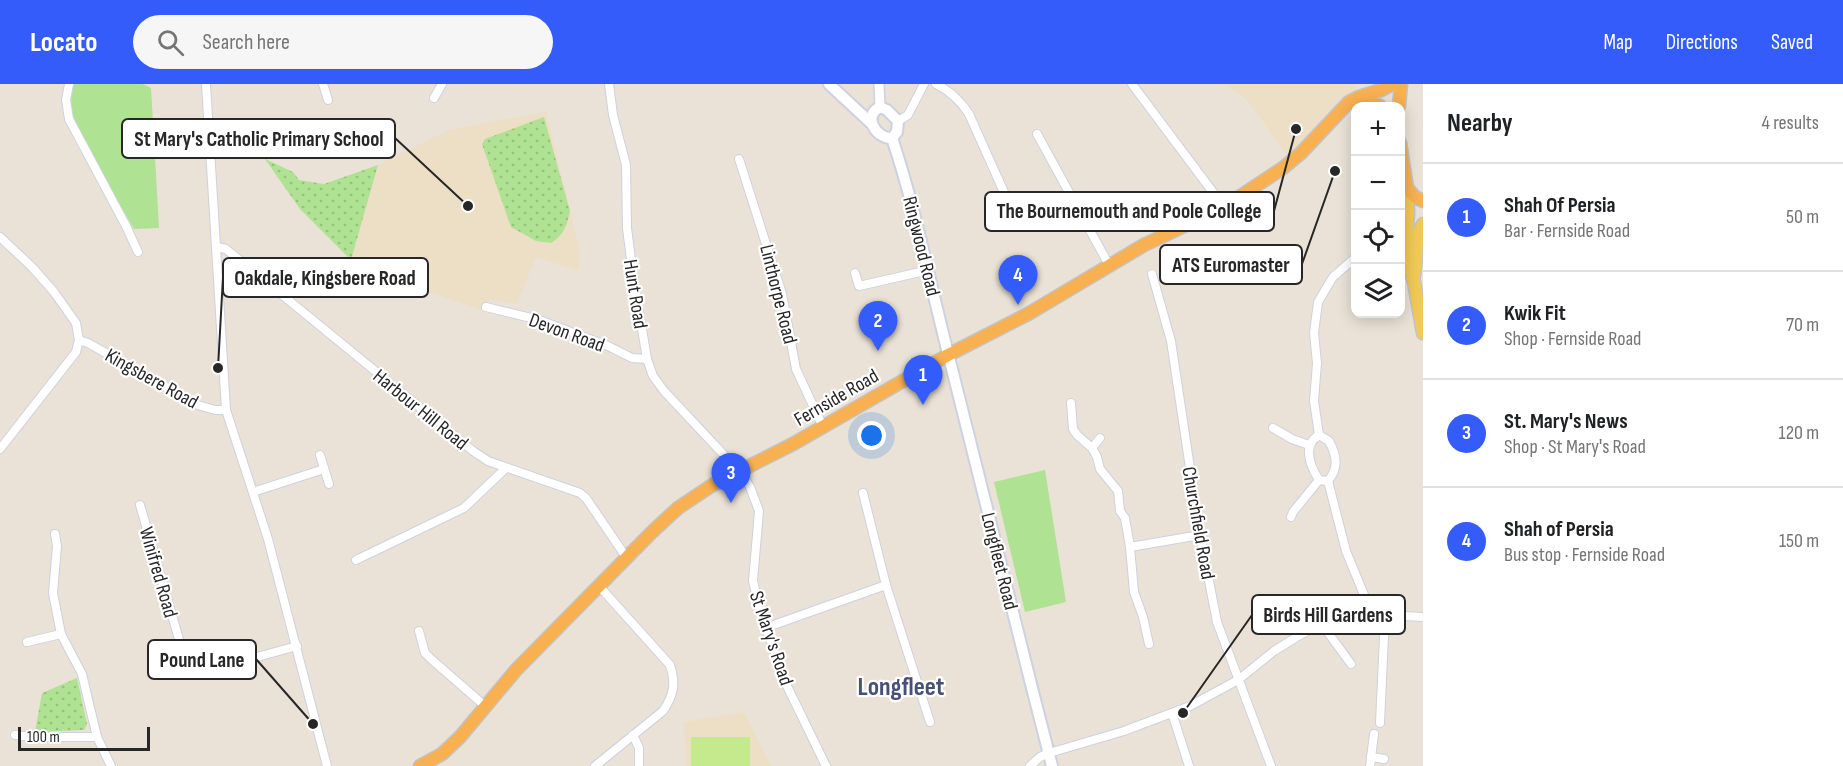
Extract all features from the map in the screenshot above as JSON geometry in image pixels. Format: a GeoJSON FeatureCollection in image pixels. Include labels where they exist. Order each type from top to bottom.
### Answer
{"type":"FeatureCollection","features":[{"type":"Feature","properties":{"kind":"highway","name":"Fernside Road"},"geometry":{"type":"LineString","coordinates":[[420,766],[442,754],[460,737],[516,670],[626,557],[678,508],[714,484],[823,428],[948,355],[1028,314],[1144,245],[1224,207],[1283,168],[1301,153],[1349,102],[1393,84]]}},
{"type":"Feature","properties":{"kind":"highway"},"geometry":{"type":"LineString","coordinates":[[1399,102],[1401,84]]}},
{"type":"Feature","properties":{"kind":"highway"},"geometry":{"type":"LineString","coordinates":[[1403,156],[1407,188],[1415,197],[1423,201]]}},
{"type":"Feature","properties":{"kind":"main road"},"geometry":{"type":"LineString","coordinates":[[829,84],[884,137],[892,138],[897,132],[898,121],[888,110],[850,103]]}},
{"type":"Feature","properties":{"kind":"main road"},"geometry":{"type":"LineString","coordinates":[[872,124],[872,114],[880,107]]}},
{"type":"Feature","properties":{"kind":"main road","name":"Ringwood Road"},"geometry":{"type":"LineString","coordinates":[[892,138],[904,174],[929,270],[948,355]]}},
{"type":"Feature","properties":{"kind":"main road"},"geometry":{"type":"LineString","coordinates":[[1405,234],[1408,214],[1407,188]]}},
{"type":"Feature","properties":{"kind":"main road"},"geometry":{"type":"LineString","coordinates":[[1414,282],[1422,231]]}},
{"type":"Feature","properties":{"kind":"main road"},"geometry":{"type":"LineString","coordinates":[[1405,253],[1414,282],[1423,333]]}},
{"type":"Feature","properties":{"kind":"main road","name":"Longfleet Road"},"geometry":{"type":"LineString","coordinates":[[948,355],[1001,571],[1053,766]]}},
{"type":"Feature","properties":{"kind":"street"},"geometry":{"type":"LineString","coordinates":[[69,84],[66,100],[69,119],[138,252]]}},
{"type":"Feature","properties":{"kind":"street"},"geometry":{"type":"LineString","coordinates":[[206,84],[226,410],[253,492],[297,646],[327,766]]}},
{"type":"Feature","properties":{"kind":"street"},"geometry":{"type":"LineString","coordinates":[[323,84],[328,100]]}},
{"type":"Feature","properties":{"kind":"street"},"geometry":{"type":"LineString","coordinates":[[434,98],[442,84]]}},
{"type":"Feature","properties":{"kind":"street","name":"Hunt Road"},"geometry":{"type":"LineString","coordinates":[[609,84],[613,115],[626,165],[627,228],[647,359],[653,376],[664,391],[740,471]]}},
{"type":"Feature","properties":{"kind":"street"},"geometry":{"type":"LineString","coordinates":[[879,84],[880,107]]}},
{"type":"Feature","properties":{"kind":"street"},"geometry":{"type":"LineString","coordinates":[[898,121],[908,115],[924,84]]}},
{"type":"Feature","properties":{"kind":"street"},"geometry":{"type":"LineString","coordinates":[[936,84],[962,103],[969,114],[1011,208]]}},
{"type":"Feature","properties":{"kind":"street"},"geometry":{"type":"LineString","coordinates":[[1132,84],[1224,207]]}},
{"type":"Feature","properties":{"kind":"street"},"geometry":{"type":"LineString","coordinates":[[1037,135],[1109,265]]}},
{"type":"Feature","properties":{"kind":"street","name":"Linthorpe Road"},"geometry":{"type":"LineString","coordinates":[[739,159],[782,294],[796,369],[823,428]]}},
{"type":"Feature","properties":{"kind":"street"},"geometry":{"type":"LineString","coordinates":[[0,237],[32,267],[54,292],[76,323],[79,340],[76,352],[0,449]]}},
{"type":"Feature","properties":{"kind":"street","name":"Harbour Hill Road"},"geometry":{"type":"LineString","coordinates":[[217,246],[226,249],[473,451],[488,461],[586,498],[626,557]]}},
{"type":"Feature","properties":{"kind":"street"},"geometry":{"type":"LineString","coordinates":[[1319,435],[1314,400],[1317,363],[1314,333],[1318,302],[1333,277],[1351,261]]}},
{"type":"Feature","properties":{"kind":"street"},"geometry":{"type":"LineString","coordinates":[[855,273],[859,286],[929,270]]}},
{"type":"Feature","properties":{"kind":"street","name":"Churchfield Road"},"geometry":{"type":"LineString","coordinates":[[1152,274],[1171,341],[1200,535],[1217,622],[1271,766]]}},
{"type":"Feature","properties":{"kind":"street","name":"Devon Road"},"geometry":{"type":"LineString","coordinates":[[486,307],[539,320],[608,346],[632,358],[647,359]]}},
{"type":"Feature","properties":{"kind":"street","name":"Kingsbere Road"},"geometry":{"type":"LineString","coordinates":[[79,340],[198,405],[215,410],[226,410]]}},
{"type":"Feature","properties":{"kind":"street"},"geometry":{"type":"LineString","coordinates":[[1071,403],[1073,429],[1084,443],[1092,447],[1100,469],[1118,491],[1120,511],[1125,518],[1130,548],[1134,592],[1149,644]]}},
{"type":"Feature","properties":{"kind":"street"},"geometry":{"type":"LineString","coordinates":[[1273,428],[1292,439],[1309,445]]}},
{"type":"Feature","properties":{"kind":"street"},"geometry":{"type":"LineString","coordinates":[[1319,435],[1309,445],[1309,456],[1323,481],[1346,551],[1367,602],[1369,614]]}},
{"type":"Feature","properties":{"kind":"street"},"geometry":{"type":"LineString","coordinates":[[1292,517],[1293,512],[1323,481],[1335,473],[1335,459],[1329,441],[1319,435]]}},
{"type":"Feature","properties":{"kind":"street"},"geometry":{"type":"LineString","coordinates":[[1092,447],[1100,438]]}},
{"type":"Feature","properties":{"kind":"street"},"geometry":{"type":"LineString","coordinates":[[320,455],[329,484]]}},
{"type":"Feature","properties":{"kind":"street"},"geometry":{"type":"LineString","coordinates":[[356,560],[464,508],[506,468]]}},
{"type":"Feature","properties":{"kind":"street"},"geometry":{"type":"LineString","coordinates":[[253,492],[324,469]]}},
{"type":"Feature","properties":{"kind":"street","name":"St Mary's Road"},"geometry":{"type":"LineString","coordinates":[[740,471],[750,487],[759,511],[753,582],[765,628],[787,686],[826,766]]}},
{"type":"Feature","properties":{"kind":"street"},"geometry":{"type":"LineString","coordinates":[[863,493],[886,585],[930,722]]}},
{"type":"Feature","properties":{"kind":"street","name":"Winifred Road"},"geometry":{"type":"LineString","coordinates":[[140,505],[187,667],[193,672],[203,672],[297,646]]}},
{"type":"Feature","properties":{"kind":"street"},"geometry":{"type":"LineString","coordinates":[[55,534],[57,546],[53,593],[61,634],[82,674],[97,737],[111,766]]}},
{"type":"Feature","properties":{"kind":"street"},"geometry":{"type":"LineString","coordinates":[[1130,548],[1200,535]]}},
{"type":"Feature","properties":{"kind":"street"},"geometry":{"type":"LineString","coordinates":[[765,628],[886,585]]}},
{"type":"Feature","properties":{"kind":"street"},"geometry":{"type":"LineString","coordinates":[[595,766],[663,711],[674,690],[674,677],[670,665],[599,586]]}},
{"type":"Feature","properties":{"kind":"street"},"geometry":{"type":"LineString","coordinates":[[1030,766],[1049,753],[1124,731],[1205,699],[1238,680],[1274,651],[1337,616],[1369,614],[1423,617]]}},
{"type":"Feature","properties":{"kind":"street"},"geometry":{"type":"LineString","coordinates":[[1380,723],[1385,615]]}},
{"type":"Feature","properties":{"kind":"street"},"geometry":{"type":"LineString","coordinates":[[1321,623],[1351,664]]}},
{"type":"Feature","properties":{"kind":"street"},"geometry":{"type":"LineString","coordinates":[[418,631],[425,653],[430,659],[485,706]]}},
{"type":"Feature","properties":{"kind":"street"},"geometry":{"type":"LineString","coordinates":[[27,642],[61,634]]}},
{"type":"Feature","properties":{"kind":"street"},"geometry":{"type":"LineString","coordinates":[[1172,713],[1189,766]]}},
{"type":"Feature","properties":{"kind":"street"},"geometry":{"type":"LineString","coordinates":[[1370,766],[1374,734]]}},
{"type":"Feature","properties":{"kind":"street"},"geometry":{"type":"LineString","coordinates":[[15,735],[97,737]]}},
{"type":"Feature","properties":{"kind":"street"},"geometry":{"type":"LineString","coordinates":[[633,735],[639,748],[639,766]]}},
{"type":"Feature","properties":{"kind":"street"},"geometry":{"type":"LineString","coordinates":[[1371,757],[1384,759]]}},
{"type":"Feature","properties":{"kind":"shaded area"},"geometry":{"type":"Polygon","coordinates":[[[1225,84],[1358,84],[1349,102],[1291,161],[1251,105],[1225,84]]]}},
{"type":"Feature","properties":{"kind":"shaded area"},"geometry":{"type":"Polygon","coordinates":[[[546,112],[579,247],[579,271],[536,257],[517,304],[489,299],[486,307],[481,310],[435,294],[384,281],[351,260],[378,165],[448,130],[546,112]]]}},
{"type":"Feature","properties":{"kind":"shaded area"},"geometry":{"type":"Polygon","coordinates":[[[744,712],[771,766],[686,766],[684,722],[744,712]]]}},
{"type":"Feature","properties":{"kind":"green space"},"geometry":{"type":"Polygon","coordinates":[[[72,84],[143,84],[151,88],[159,228],[134,229],[80,136],[72,108],[72,84]]]}},
{"type":"Feature","properties":{"kind":"green space"},"geometry":{"type":"Polygon","coordinates":[[[544,117],[570,211],[564,229],[551,243],[536,241],[511,227],[482,144],[485,139],[544,117]]]}},
{"type":"Feature","properties":{"kind":"green space"},"geometry":{"type":"Polygon","coordinates":[[[265,159],[293,172],[299,180],[324,184],[378,165],[351,260],[300,209],[265,159]]]}},
{"type":"Feature","properties":{"kind":"green space"},"geometry":{"type":"Polygon","coordinates":[[[1045,470],[1066,602],[1025,612],[994,482],[1045,470]]]}},
{"type":"Feature","properties":{"kind":"green space"},"geometry":{"type":"Polygon","coordinates":[[[77,678],[87,724],[84,730],[35,732],[42,693],[77,678]]]}},
{"type":"Feature","properties":{"kind":"green space"},"geometry":{"type":"Polygon","coordinates":[[[691,737],[750,737],[750,766],[691,766],[691,737]]]}},
{"type":"Feature","properties":{"kind":"place","name":"The Bournemouth and Poole College"},"geometry":{"type":"Point","coordinates":[1296,129]}},
{"type":"Feature","properties":{"kind":"place","name":"ATS Euromaster"},"geometry":{"type":"Point","coordinates":[1335,171]}},
{"type":"Feature","properties":{"kind":"place","name":"St Mary's Catholic Primary School"},"geometry":{"type":"Point","coordinates":[468,206]}},
{"type":"Feature","properties":{"kind":"place","name":"Shah of Persia"},"geometry":{"type":"Point","coordinates":[1018,305]}},
{"type":"Feature","properties":{"kind":"place","name":"Kwik Fit"},"geometry":{"type":"Point","coordinates":[878,351]}},
{"type":"Feature","properties":{"kind":"place","name":"Oakdale, Kingsbere Road"},"geometry":{"type":"Point","coordinates":[218,368]}},
{"type":"Feature","properties":{"kind":"place","name":"Shah Of Persia"},"geometry":{"type":"Point","coordinates":[923,405]}},
{"type":"Feature","properties":{"kind":"place","name":"St. Mary's News"},"geometry":{"type":"Point","coordinates":[731,503]}},
{"type":"Feature","properties":{"kind":"place","name":"Birds Hill Gardens"},"geometry":{"type":"Point","coordinates":[1183,713]}},
{"type":"Feature","properties":{"kind":"place","name":"Pound Lane"},"geometry":{"type":"Point","coordinates":[313,724]}},
{"type":"Feature","properties":{"kind":"district","name":"Longfleet"},"geometry":{"type":"Point","coordinates":[901,686]}}]}
